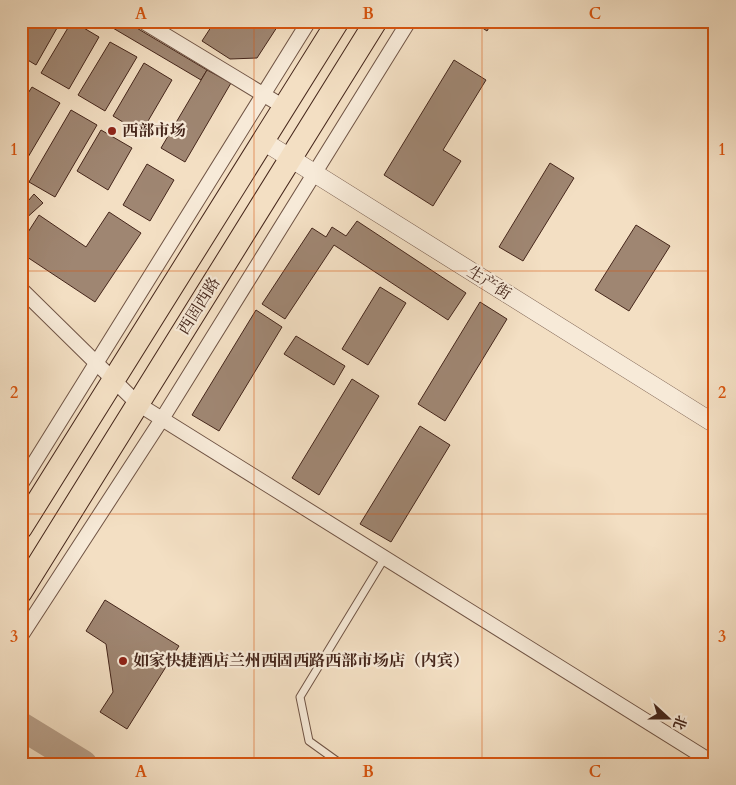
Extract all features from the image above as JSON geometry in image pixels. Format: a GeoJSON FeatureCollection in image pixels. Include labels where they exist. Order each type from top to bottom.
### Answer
{"type":"FeatureCollection","features":[{"type":"Feature","properties":{"kind":"main road","name":"西固西路"},"geometry":{"type":"LineString","coordinates":[[21,528],[338,21]]}},
{"type":"Feature","properties":{"kind":"main road","name":"西固西路"},"geometry":{"type":"LineString","coordinates":[[21,592],[376,21]]}},
{"type":"Feature","properties":{"kind":"street"},"geometry":{"type":"LineString","coordinates":[[142,21],[284,108]]}},
{"type":"Feature","properties":{"kind":"street"},"geometry":{"type":"LineString","coordinates":[[21,484],[309,21]]}},
{"type":"Feature","properties":{"kind":"street"},"geometry":{"type":"LineString","coordinates":[[21,636],[162,419],[409,21]]}},
{"type":"Feature","properties":{"kind":"street","name":"生产街"},"geometry":{"type":"LineString","coordinates":[[262,141],[715,424]]}},
{"type":"Feature","properties":{"kind":"street"},"geometry":{"type":"LineString","coordinates":[[21,289],[138,404],[715,764]]}},
{"type":"Feature","properties":{"kind":"lane"},"geometry":{"type":"LineString","coordinates":[[341,764],[309,741],[300,697],[384,559]]}},
{"type":"Feature","properties":{"kind":"building"},"geometry":{"type":"Polygon","coordinates":[[[21,21],[61,21],[36,65],[21,56],[21,21]]]}},
{"type":"Feature","properties":{"kind":"building"},"geometry":{"type":"Polygon","coordinates":[[[72,21],[99,37],[69,89],[41,73],[72,21]]]}},
{"type":"Feature","properties":{"kind":"building"},"geometry":{"type":"Polygon","coordinates":[[[101,21],[125,21],[207,70],[201,80],[101,21]]]}},
{"type":"Feature","properties":{"kind":"building"},"geometry":{"type":"Polygon","coordinates":[[[215,21],[234,21],[241,25],[243,21],[281,21],[257,58],[230,59],[202,41],[215,21]]]}},
{"type":"Feature","properties":{"kind":"building"},"geometry":{"type":"Polygon","coordinates":[[[472,21],[493,21],[487,31],[472,21]]]}},
{"type":"Feature","properties":{"kind":"building"},"geometry":{"type":"Polygon","coordinates":[[[110,42],[137,57],[105,111],[78,95],[110,42]]]}},
{"type":"Feature","properties":{"kind":"building"},"geometry":{"type":"Polygon","coordinates":[[[454,60],[486,80],[443,150],[461,161],[433,206],[384,175],[454,60]]]}},
{"type":"Feature","properties":{"kind":"building"},"geometry":{"type":"Polygon","coordinates":[[[144,63],[172,80],[141,133],[113,116],[144,63]]]}},
{"type":"Feature","properties":{"kind":"building"},"geometry":{"type":"Polygon","coordinates":[[[207,70],[231,83],[185,162],[161,148],[207,70]]]}},
{"type":"Feature","properties":{"kind":"building"},"geometry":{"type":"Polygon","coordinates":[[[32,87],[60,103],[21,169],[21,104],[32,87]]]}},
{"type":"Feature","properties":{"kind":"building"},"geometry":{"type":"Polygon","coordinates":[[[71,110],[97,125],[55,197],[29,182],[71,110]]]}},
{"type":"Feature","properties":{"kind":"building"},"geometry":{"type":"Polygon","coordinates":[[[101,130],[132,148],[108,190],[77,171],[101,130]]]}},
{"type":"Feature","properties":{"kind":"building"},"geometry":{"type":"Polygon","coordinates":[[[550,163],[574,178],[523,261],[499,247],[550,163]]]}},
{"type":"Feature","properties":{"kind":"building"},"geometry":{"type":"Polygon","coordinates":[[[147,164],[174,180],[150,221],[123,205],[147,164]]]}},
{"type":"Feature","properties":{"kind":"building"},"geometry":{"type":"Polygon","coordinates":[[[21,194],[28,201],[34,194],[43,203],[23,221],[21,219],[21,194]]]}},
{"type":"Feature","properties":{"kind":"building"},"geometry":{"type":"Polygon","coordinates":[[[109,212],[141,233],[95,302],[21,253],[21,243],[39,215],[86,247],[109,212]]]}},
{"type":"Feature","properties":{"kind":"building"},"geometry":{"type":"Polygon","coordinates":[[[357,221],[466,293],[448,320],[334,245],[285,319],[262,304],[312,228],[326,237],[332,227],[346,236],[357,221]]]}},
{"type":"Feature","properties":{"kind":"building"},"geometry":{"type":"Polygon","coordinates":[[[636,225],[670,246],[629,311],[595,290],[636,225]]]}},
{"type":"Feature","properties":{"kind":"building"},"geometry":{"type":"Polygon","coordinates":[[[380,287],[406,303],[368,365],[342,349],[380,287]]]}},
{"type":"Feature","properties":{"kind":"building"},"geometry":{"type":"Polygon","coordinates":[[[480,302],[507,319],[445,421],[418,404],[480,302]]]}},
{"type":"Feature","properties":{"kind":"building"},"geometry":{"type":"Polygon","coordinates":[[[256,310],[282,327],[219,431],[192,415],[256,310]]]}},
{"type":"Feature","properties":{"kind":"building"},"geometry":{"type":"Polygon","coordinates":[[[296,336],[345,366],[334,385],[284,354],[296,336]]]}},
{"type":"Feature","properties":{"kind":"building"},"geometry":{"type":"Polygon","coordinates":[[[352,379],[379,396],[319,495],[292,478],[352,379]]]}},
{"type":"Feature","properties":{"kind":"building"},"geometry":{"type":"Polygon","coordinates":[[[420,426],[450,445],[391,542],[360,524],[420,426]]]}},
{"type":"Feature","properties":{"kind":"building"},"geometry":{"type":"Polygon","coordinates":[[[105,600],[179,646],[127,729],[100,712],[113,692],[106,644],[86,631],[105,600]]]}},
{"type":"Feature","properties":{"kind":"waterway"},"geometry":{"type":"LineString","coordinates":[[21,726],[83,764]]}},
{"type":"Feature","properties":{"kind":"place","name":"西部市场"},"geometry":{"type":"Point","coordinates":[112,131]}},
{"type":"Feature","properties":{"kind":"place","name":"如家快捷酒店兰州西固西路西部市场店（内宾）"},"geometry":{"type":"Point","coordinates":[123,661]}}]}
